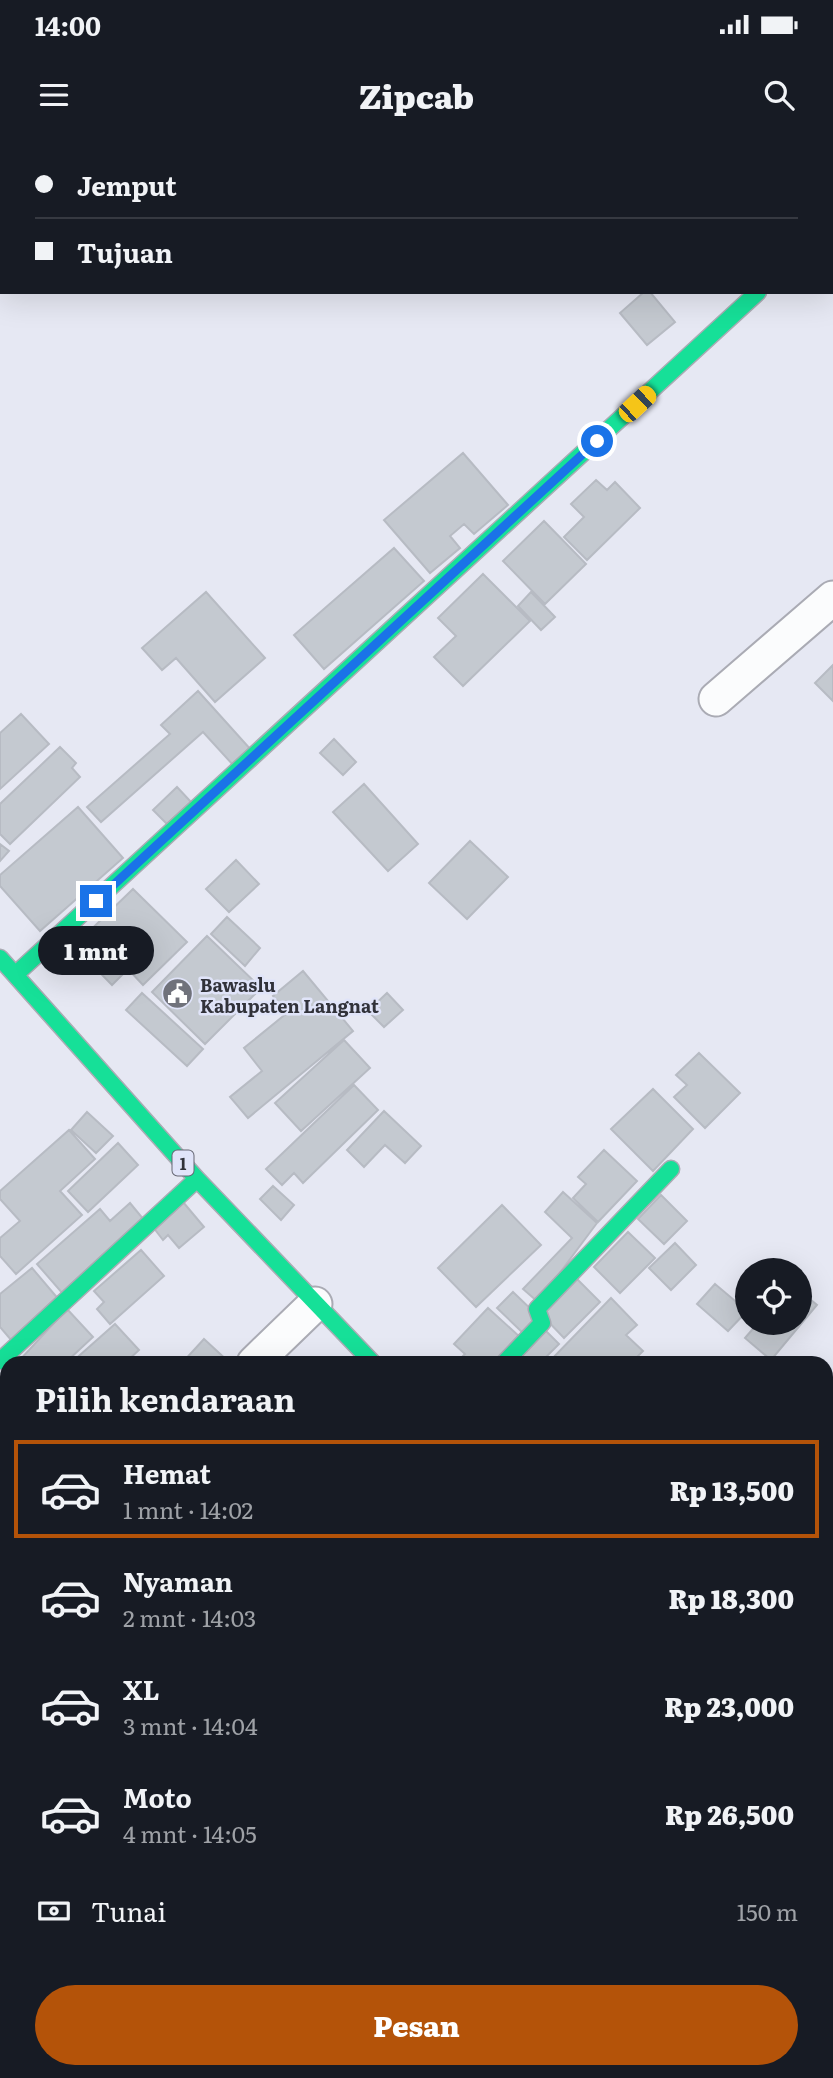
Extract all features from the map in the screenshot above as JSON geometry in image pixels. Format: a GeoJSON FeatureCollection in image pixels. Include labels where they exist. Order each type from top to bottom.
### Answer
{"type":"FeatureCollection","features":[{"type":"Feature","properties":{"kind":"main road"},"geometry":{"type":"LineString","coordinates":[[16,974],[756,294]]}},
{"type":"Feature","properties":{"kind":"main road","name":"1"},"geometry":{"type":"LineString","coordinates":[[0,958],[197,1179],[366,1356]]}},
{"type":"Feature","properties":{"kind":"main road"},"geometry":{"type":"LineString","coordinates":[[511,1356],[542,1323],[537,1309],[671,1168]]}},
{"type":"Feature","properties":{"kind":"main road"},"geometry":{"type":"LineString","coordinates":[[5,1356],[197,1179]]}},
{"type":"Feature","properties":{"kind":"street"},"geometry":{"type":"LineString","coordinates":[[716,699],[833,598]]}},
{"type":"Feature","properties":{"kind":"street"},"geometry":{"type":"LineString","coordinates":[[261,1356],[315,1304]]}},
{"type":"Feature","properties":{"kind":"building"},"geometry":{"type":"Polygon","coordinates":[[[642,294],[652,294],[675,322],[647,345],[620,313],[642,294]]]}},
{"type":"Feature","properties":{"kind":"building"},"geometry":{"type":"Polygon","coordinates":[[[463,453],[508,505],[474,534],[464,524],[450,536],[460,548],[430,573],[384,520],[463,453]]]}},
{"type":"Feature","properties":{"kind":"building"},"geometry":{"type":"Polygon","coordinates":[[[596,480],[607,490],[615,482],[640,508],[587,560],[564,537],[584,517],[571,504],[596,480]]]}},
{"type":"Feature","properties":{"kind":"building"},"geometry":{"type":"Polygon","coordinates":[[[544,521],[586,564],[545,604],[503,561],[544,521]]]}},
{"type":"Feature","properties":{"kind":"building"},"geometry":{"type":"Polygon","coordinates":[[[394,548],[424,581],[324,669],[294,635],[394,548]]]}},
{"type":"Feature","properties":{"kind":"building"},"geometry":{"type":"Polygon","coordinates":[[[483,574],[530,621],[463,686],[434,657],[456,636],[438,618],[483,574]]]}},
{"type":"Feature","properties":{"kind":"building"},"geometry":{"type":"Polygon","coordinates":[[[206,592],[265,658],[215,702],[176,658],[162,670],[142,648],[206,592]]]}},
{"type":"Feature","properties":{"kind":"building"},"geometry":{"type":"Polygon","coordinates":[[[531,592],[555,617],[541,630],[518,606],[531,592]]]}},
{"type":"Feature","properties":{"kind":"building"},"geometry":{"type":"Polygon","coordinates":[[[833,665],[833,701],[815,683],[833,665]]]}},
{"type":"Feature","properties":{"kind":"building"},"geometry":{"type":"Polygon","coordinates":[[[198,691],[252,751],[234,766],[203,732],[101,822],[87,807],[170,734],[161,725],[198,691]]]}},
{"type":"Feature","properties":{"kind":"building"},"geometry":{"type":"Polygon","coordinates":[[[21,714],[49,744],[0,789],[0,733],[21,714]]]}},
{"type":"Feature","properties":{"kind":"building"},"geometry":{"type":"Polygon","coordinates":[[[334,739],[356,762],[343,775],[320,753],[334,739]]]}},
{"type":"Feature","properties":{"kind":"building"},"geometry":{"type":"Polygon","coordinates":[[[60,747],[76,763],[72,768],[80,777],[10,844],[0,834],[0,804],[60,747]]]}},
{"type":"Feature","properties":{"kind":"building"},"geometry":{"type":"Polygon","coordinates":[[[364,784],[418,844],[388,871],[333,812],[364,784]]]}},
{"type":"Feature","properties":{"kind":"building"},"geometry":{"type":"Polygon","coordinates":[[[177,787],[191,802],[167,824],[153,810],[177,787]]]}},
{"type":"Feature","properties":{"kind":"building"},"geometry":{"type":"Polygon","coordinates":[[[78,807],[123,858],[40,931],[0,886],[0,875],[78,807]]]}},
{"type":"Feature","properties":{"kind":"building"},"geometry":{"type":"Polygon","coordinates":[[[470,841],[508,877],[467,919],[429,883],[470,841]]]}},
{"type":"Feature","properties":{"kind":"building"},"geometry":{"type":"Polygon","coordinates":[[[0,844],[9,851],[0,861],[0,844]]]}},
{"type":"Feature","properties":{"kind":"building"},"geometry":{"type":"Polygon","coordinates":[[[236,860],[259,884],[229,912],[206,889],[236,860]]]}},
{"type":"Feature","properties":{"kind":"building"},"geometry":{"type":"Polygon","coordinates":[[[133,889],[187,942],[143,985],[128,969],[112,985],[74,946],[133,889]]]}},
{"type":"Feature","properties":{"kind":"building"},"geometry":{"type":"Polygon","coordinates":[[[227,917],[260,948],[245,966],[211,934],[227,917]]]}},
{"type":"Feature","properties":{"kind":"building"},"geometry":{"type":"Polygon","coordinates":[[[207,936],[261,988],[205,1044],[152,992],[207,936]]]}},
{"type":"Feature","properties":{"kind":"building"},"geometry":{"type":"Polygon","coordinates":[[[303,971],[353,1031],[248,1118],[230,1097],[262,1071],[244,1048],[287,1013],[273,996],[303,971]]]}},
{"type":"Feature","properties":{"kind":"building"},"geometry":{"type":"Polygon","coordinates":[[[142,993],[203,1049],[187,1066],[126,1010],[142,993]]]}},
{"type":"Feature","properties":{"kind":"building"},"geometry":{"type":"Polygon","coordinates":[[[387,993],[403,1010],[384,1027],[368,1011],[387,993]]]}},
{"type":"Feature","properties":{"kind":"building"},"geometry":{"type":"Polygon","coordinates":[[[344,1040],[370,1068],[301,1131],[275,1103],[344,1040]]]}},
{"type":"Feature","properties":{"kind":"building"},"geometry":{"type":"Polygon","coordinates":[[[699,1053],[740,1093],[705,1128],[674,1097],[687,1085],[676,1075],[699,1053]]]}},
{"type":"Feature","properties":{"kind":"building"},"geometry":{"type":"Polygon","coordinates":[[[354,1085],[378,1110],[303,1183],[294,1173],[282,1185],[266,1169],[354,1085]]]}},
{"type":"Feature","properties":{"kind":"building"},"geometry":{"type":"Polygon","coordinates":[[[653,1089],[693,1129],[653,1171],[611,1129],[653,1089]]]}},
{"type":"Feature","properties":{"kind":"building"},"geometry":{"type":"Polygon","coordinates":[[[384,1111],[421,1146],[405,1163],[385,1145],[364,1167],[347,1150],[384,1111]]]}},
{"type":"Feature","properties":{"kind":"building"},"geometry":{"type":"Polygon","coordinates":[[[87,1112],[113,1136],[96,1153],[71,1130],[87,1112]]]}},
{"type":"Feature","properties":{"kind":"building"},"geometry":{"type":"Polygon","coordinates":[[[69,1130],[95,1159],[60,1191],[82,1215],[16,1274],[0,1256],[0,1238],[20,1221],[0,1199],[0,1191],[69,1130]]]}},
{"type":"Feature","properties":{"kind":"building"},"geometry":{"type":"Polygon","coordinates":[[[118,1143],[138,1165],[88,1212],[68,1191],[118,1143]]]}},
{"type":"Feature","properties":{"kind":"building"},"geometry":{"type":"Polygon","coordinates":[[[604,1150],[637,1181],[598,1222],[573,1198],[586,1184],[578,1177],[604,1150]]]}},
{"type":"Feature","properties":{"kind":"building"},"geometry":{"type":"Polygon","coordinates":[[[273,1186],[294,1205],[281,1220],[260,1199],[273,1186]]]}},
{"type":"Feature","properties":{"kind":"building"},"geometry":{"type":"Polygon","coordinates":[[[563,1192],[597,1223],[538,1302],[523,1289],[572,1238],[545,1212],[563,1192]]]}},
{"type":"Feature","properties":{"kind":"building"},"geometry":{"type":"Polygon","coordinates":[[[661,1195],[687,1221],[664,1244],[638,1219],[661,1195]]]}},
{"type":"Feature","properties":{"kind":"building"},"geometry":{"type":"Polygon","coordinates":[[[183,1202],[204,1227],[179,1248],[168,1235],[163,1240],[153,1227],[183,1202]]]}},
{"type":"Feature","properties":{"kind":"building"},"geometry":{"type":"Polygon","coordinates":[[[130,1203],[144,1220],[64,1295],[37,1264],[100,1209],[110,1221],[130,1203]]]}},
{"type":"Feature","properties":{"kind":"building"},"geometry":{"type":"Polygon","coordinates":[[[502,1205],[541,1245],[476,1307],[438,1268],[502,1205]]]}},
{"type":"Feature","properties":{"kind":"building"},"geometry":{"type":"Polygon","coordinates":[[[628,1232],[655,1258],[620,1293],[594,1267],[628,1232]]]}},
{"type":"Feature","properties":{"kind":"building"},"geometry":{"type":"Polygon","coordinates":[[[675,1243],[696,1265],[671,1290],[649,1268],[675,1243]]]}},
{"type":"Feature","properties":{"kind":"building"},"geometry":{"type":"Polygon","coordinates":[[[141,1250],[164,1276],[110,1324],[97,1309],[104,1302],[94,1291],[141,1250]]]}},
{"type":"Feature","properties":{"kind":"building"},"geometry":{"type":"Polygon","coordinates":[[[32,1268],[60,1301],[12,1341],[0,1327],[0,1294],[32,1268]]]}},
{"type":"Feature","properties":{"kind":"building"},"geometry":{"type":"Polygon","coordinates":[[[577,1279],[600,1302],[564,1338],[541,1314],[577,1279]]]}},
{"type":"Feature","properties":{"kind":"building"},"geometry":{"type":"Polygon","coordinates":[[[715,1284],[735,1301],[735,1324],[728,1331],[697,1304],[715,1284]]]}},
{"type":"Feature","properties":{"kind":"building"},"geometry":{"type":"Polygon","coordinates":[[[513,1292],[538,1316],[522,1332],[497,1308],[513,1292]]]}},
{"type":"Feature","properties":{"kind":"building"},"geometry":{"type":"Polygon","coordinates":[[[611,1298],[637,1325],[626,1335],[643,1351],[638,1356],[555,1356],[611,1298]]]}},
{"type":"Feature","properties":{"kind":"building"},"geometry":{"type":"Polygon","coordinates":[[[488,1308],[521,1338],[504,1356],[463,1356],[465,1354],[454,1344],[488,1308]]]}},
{"type":"Feature","properties":{"kind":"building"},"geometry":{"type":"Polygon","coordinates":[[[67,1309],[93,1337],[73,1356],[23,1356],[67,1309]]]}},
{"type":"Feature","properties":{"kind":"building"},"geometry":{"type":"Polygon","coordinates":[[[115,1324],[139,1350],[133,1356],[79,1356],[115,1324]]]}},
{"type":"Feature","properties":{"kind":"building"},"geometry":{"type":"Polygon","coordinates":[[[544,1329],[559,1344],[547,1356],[517,1356],[544,1329]]]}},
{"type":"Feature","properties":{"kind":"building"},"geometry":{"type":"Polygon","coordinates":[[[748,1335],[792,1335],[774,1356],[766,1356],[745,1338],[748,1335]]]}},
{"type":"Feature","properties":{"kind":"building"},"geometry":{"type":"Polygon","coordinates":[[[204,1339],[222,1356],[188,1356],[204,1339]]]}},
{"type":"Feature","properties":{"kind":"traffic: fast"},"geometry":{"type":"LineString","coordinates":[[16,974],[756,294]]}},
{"type":"Feature","properties":{"kind":"traffic: fast"},"geometry":{"type":"LineString","coordinates":[[0,958],[197,1179],[366,1356]]}},
{"type":"Feature","properties":{"kind":"traffic: fast"},"geometry":{"type":"LineString","coordinates":[[511,1356],[542,1323],[537,1309],[671,1169]]}},
{"type":"Feature","properties":{"kind":"traffic: fast"},"geometry":{"type":"LineString","coordinates":[[5,1356],[197,1179]]}},
{"type":"Feature","properties":{"kind":"place","name":"Bawaslu Kabupaten Langnat"},"geometry":{"type":"Point","coordinates":[177,994]}},
{"type":"Feature","properties":{"kind":"route"},"geometry":{"type":"LineString","coordinates":[[96,901],[597,441]]}}]}
